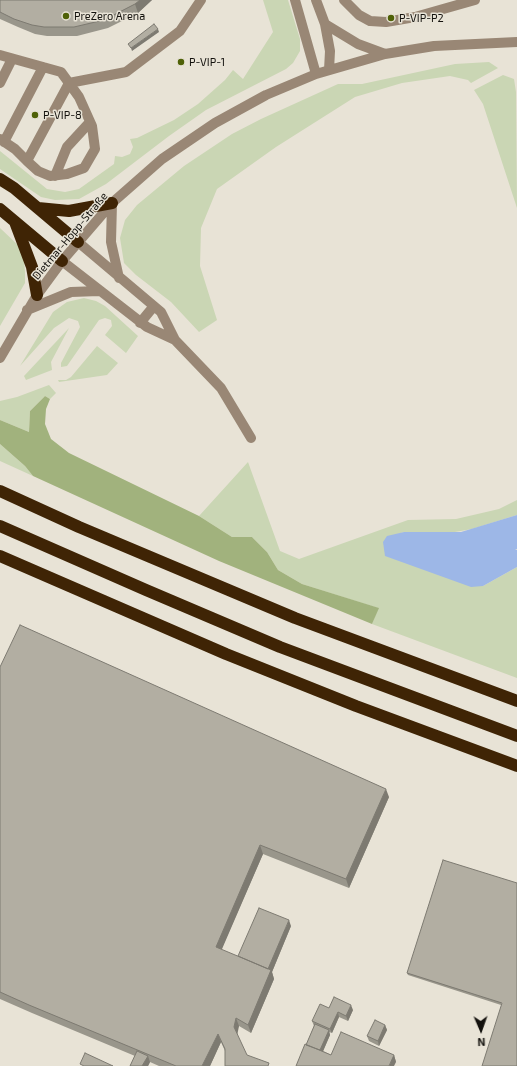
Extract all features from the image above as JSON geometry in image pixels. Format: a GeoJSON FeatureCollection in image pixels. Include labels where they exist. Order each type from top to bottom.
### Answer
{"type":"FeatureCollection","features":[{"type":"Feature","properties":{"kind":"highway"},"geometry":{"type":"LineString","coordinates":[[0,179],[38,208],[78,242]]}},
{"type":"Feature","properties":{"kind":"highway"},"geometry":{"type":"LineString","coordinates":[[38,208],[69,211],[112,203]]}},
{"type":"Feature","properties":{"kind":"highway"},"geometry":{"type":"LineString","coordinates":[[0,209],[62,261]]}},
{"type":"Feature","properties":{"kind":"highway"},"geometry":{"type":"LineString","coordinates":[[14,220],[29,256],[36,295]]}},
{"type":"Feature","properties":{"kind":"highway"},"geometry":{"type":"LineString","coordinates":[[0,490],[79,527],[295,618],[517,701]]}},
{"type":"Feature","properties":{"kind":"highway"},"geometry":{"type":"LineString","coordinates":[[0,526],[280,647],[517,736]]}},
{"type":"Feature","properties":{"kind":"highway"},"geometry":{"type":"LineString","coordinates":[[0,556],[262,668],[356,706],[517,766]]}},
{"type":"Feature","properties":{"kind":"street"},"geometry":{"type":"LineString","coordinates":[[69,83],[126,72],[180,31],[201,0]]}},
{"type":"Feature","properties":{"kind":"street"},"geometry":{"type":"LineString","coordinates":[[295,0],[316,74]]}},
{"type":"Feature","properties":{"kind":"street"},"geometry":{"type":"LineString","coordinates":[[316,0],[325,24],[330,51],[329,70]]}},
{"type":"Feature","properties":{"kind":"street"},"geometry":{"type":"LineString","coordinates":[[344,0],[359,15],[370,21],[386,22],[415,17],[475,0]]}},
{"type":"Feature","properties":{"kind":"street"},"geometry":{"type":"LineString","coordinates":[[325,24],[358,44],[385,54]]}},
{"type":"Feature","properties":{"kind":"street","name":"Dietmar-Hopp-Straße"},"geometry":{"type":"LineString","coordinates":[[0,358],[36,295],[62,261],[112,203],[162,159],[215,123],[266,95],[316,74],[385,54],[434,46],[517,42]]}},
{"type":"Feature","properties":{"kind":"street"},"geometry":{"type":"LineString","coordinates":[[0,55],[61,72],[79,97],[90,122],[95,150],[84,168],[67,174],[55,176],[50,176],[38,171],[2,140],[43,67]]}},
{"type":"Feature","properties":{"kind":"street"},"geometry":{"type":"LineString","coordinates":[[0,83],[12,59]]}},
{"type":"Feature","properties":{"kind":"street"},"geometry":{"type":"LineString","coordinates":[[27,161],[69,83]]}},
{"type":"Feature","properties":{"kind":"street"},"geometry":{"type":"LineString","coordinates":[[55,176],[67,147],[90,122]]}},
{"type":"Feature","properties":{"kind":"street"},"geometry":{"type":"LineString","coordinates":[[112,203],[111,242],[119,278]]}},
{"type":"Feature","properties":{"kind":"street"},"geometry":{"type":"LineString","coordinates":[[78,242],[161,312],[175,340],[221,388],[251,438]]}},
{"type":"Feature","properties":{"kind":"street"},"geometry":{"type":"LineString","coordinates":[[62,261],[147,328],[175,340]]}},
{"type":"Feature","properties":{"kind":"street"},"geometry":{"type":"LineString","coordinates":[[27,310],[71,292],[99,290]]}},
{"type":"Feature","properties":{"kind":"street"},"geometry":{"type":"LineString","coordinates":[[140,323],[154,306]]}},
{"type":"Feature","properties":{"kind":"green space"},"geometry":{"type":"Polygon","coordinates":[[[263,0],[288,0],[300,39],[300,51],[293,63],[286,69],[206,110],[106,184],[79,199],[55,200],[41,197],[0,169],[0,151],[47,189],[65,192],[79,189],[114,164],[115,156],[122,157],[130,154],[133,147],[130,139],[137,138],[174,120],[198,104],[225,80],[233,70],[243,79],[273,32],[263,0]]]}},
{"type":"Feature","properties":{"kind":"green space"},"geometry":{"type":"Polygon","coordinates":[[[489,62],[498,68],[471,83],[468,80],[450,76],[402,83],[355,97],[276,147],[217,189],[201,228],[200,266],[217,320],[199,332],[171,302],[136,275],[124,263],[120,238],[125,220],[137,205],[184,166],[232,134],[338,84],[362,84],[455,64],[489,62]]]}},
{"type":"Feature","properties":{"kind":"green space"},"geometry":{"type":"Polygon","coordinates":[[[503,75],[514,79],[516,92],[517,208],[483,104],[474,90],[503,75]]]}},
{"type":"Feature","properties":{"kind":"green space"},"geometry":{"type":"Polygon","coordinates":[[[0,228],[19,246],[24,259],[25,283],[0,326],[0,228]]]}},
{"type":"Feature","properties":{"kind":"green space"},"geometry":{"type":"Polygon","coordinates":[[[84,298],[96,301],[105,306],[138,336],[126,353],[105,335],[112,326],[111,320],[105,318],[99,320],[67,366],[61,367],[61,363],[80,327],[78,321],[69,318],[54,328],[20,366],[53,312],[67,302],[84,298]]]}},
{"type":"Feature","properties":{"kind":"green space"},"geometry":{"type":"Polygon","coordinates":[[[69,328],[51,362],[52,370],[26,380],[24,376],[69,328]]]}},
{"type":"Feature","properties":{"kind":"green space"},"geometry":{"type":"Polygon","coordinates":[[[97,346],[118,363],[107,375],[59,382],[58,380],[66,380],[71,377],[97,346]]]}},
{"type":"Feature","properties":{"kind":"green space"},"geometry":{"type":"Polygon","coordinates":[[[49,385],[56,393],[50,399],[45,396],[30,411],[29,432],[0,420],[0,401],[17,397],[49,385]]]}},
{"type":"Feature","properties":{"kind":"green space"},"geometry":{"type":"Polygon","coordinates":[[[45,396],[50,399],[46,409],[45,424],[51,439],[69,453],[199,516],[232,537],[252,537],[267,552],[278,570],[302,584],[379,608],[372,624],[219,561],[33,476],[25,466],[0,444],[0,420],[29,432],[30,411],[45,396]]]}},
{"type":"Feature","properties":{"kind":"green space"},"geometry":{"type":"Polygon","coordinates":[[[0,444],[25,466],[33,476],[0,461],[0,444]]]}},
{"type":"Feature","properties":{"kind":"green space"},"geometry":{"type":"Polygon","coordinates":[[[248,462],[280,551],[299,559],[408,520],[456,519],[499,509],[517,500],[517,515],[472,529],[449,533],[404,532],[398,534],[483,586],[517,567],[517,678],[372,624],[378,608],[302,584],[278,570],[267,552],[252,537],[232,537],[199,516],[248,462]]]}},
{"type":"Feature","properties":{"kind":"water"},"geometry":{"type":"Polygon","coordinates":[[[517,515],[517,549],[515,550],[517,550],[517,567],[483,586],[471,587],[385,556],[383,542],[387,536],[404,532],[461,532],[517,515]]]}},
{"type":"Feature","properties":{"kind":"building","name":"PreZero Arena"},"geometry":{"type":"Polygon","coordinates":[[[0,0],[140,0],[104,20],[74,27],[44,27],[14,19],[0,12],[0,0]]]}},
{"type":"Feature","properties":{"kind":"building"},"geometry":{"type":"Polygon","coordinates":[[[154,24],[158,29],[131,48],[128,44],[154,24]]]}},
{"type":"Feature","properties":{"kind":"building"},"geometry":{"type":"Polygon","coordinates":[[[20,625],[386,789],[346,879],[260,845],[216,947],[271,970],[248,1025],[236,1018],[234,1027],[247,1055],[269,1063],[268,1066],[225,1066],[225,1049],[218,1034],[202,1066],[176,1066],[0,992],[0,667],[20,625]]]}},
{"type":"Feature","properties":{"kind":"building"},"geometry":{"type":"Polygon","coordinates":[[[443,860],[517,883],[517,1066],[482,1066],[502,1003],[407,973],[443,860]]]}},
{"type":"Feature","properties":{"kind":"building"},"geometry":{"type":"Polygon","coordinates":[[[259,908],[289,920],[268,969],[238,956],[259,908]]]}},
{"type":"Feature","properties":{"kind":"building"},"geometry":{"type":"Polygon","coordinates":[[[334,997],[351,1005],[346,1016],[338,1012],[330,1029],[312,1021],[320,1004],[329,1008],[334,997]]]}},
{"type":"Feature","properties":{"kind":"building"},"geometry":{"type":"Polygon","coordinates":[[[375,1020],[385,1025],[378,1041],[367,1036],[375,1020]]]}},
{"type":"Feature","properties":{"kind":"building"},"geometry":{"type":"Polygon","coordinates":[[[315,1024],[329,1030],[320,1050],[306,1045],[315,1024]]]}},
{"type":"Feature","properties":{"kind":"building"},"geometry":{"type":"Polygon","coordinates":[[[341,1032],[394,1055],[389,1066],[296,1066],[305,1044],[331,1055],[341,1032]]]}},
{"type":"Feature","properties":{"kind":"building"},"geometry":{"type":"Polygon","coordinates":[[[137,1051],[148,1056],[142,1066],[130,1066],[137,1051]]]}},
{"type":"Feature","properties":{"kind":"building"},"geometry":{"type":"Polygon","coordinates":[[[85,1053],[113,1066],[84,1066],[80,1064],[85,1053]]]}},
{"type":"Feature","properties":{"kind":"place","name":"PreZero Arena"},"geometry":{"type":"Point","coordinates":[66,16]}},
{"type":"Feature","properties":{"kind":"place","name":"P-VIP-P2"},"geometry":{"type":"Point","coordinates":[391,18]}},
{"type":"Feature","properties":{"kind":"place","name":"P-VIP-1"},"geometry":{"type":"Point","coordinates":[181,62]}},
{"type":"Feature","properties":{"kind":"place","name":"P-VIP-8"},"geometry":{"type":"Point","coordinates":[35,115]}}]}
